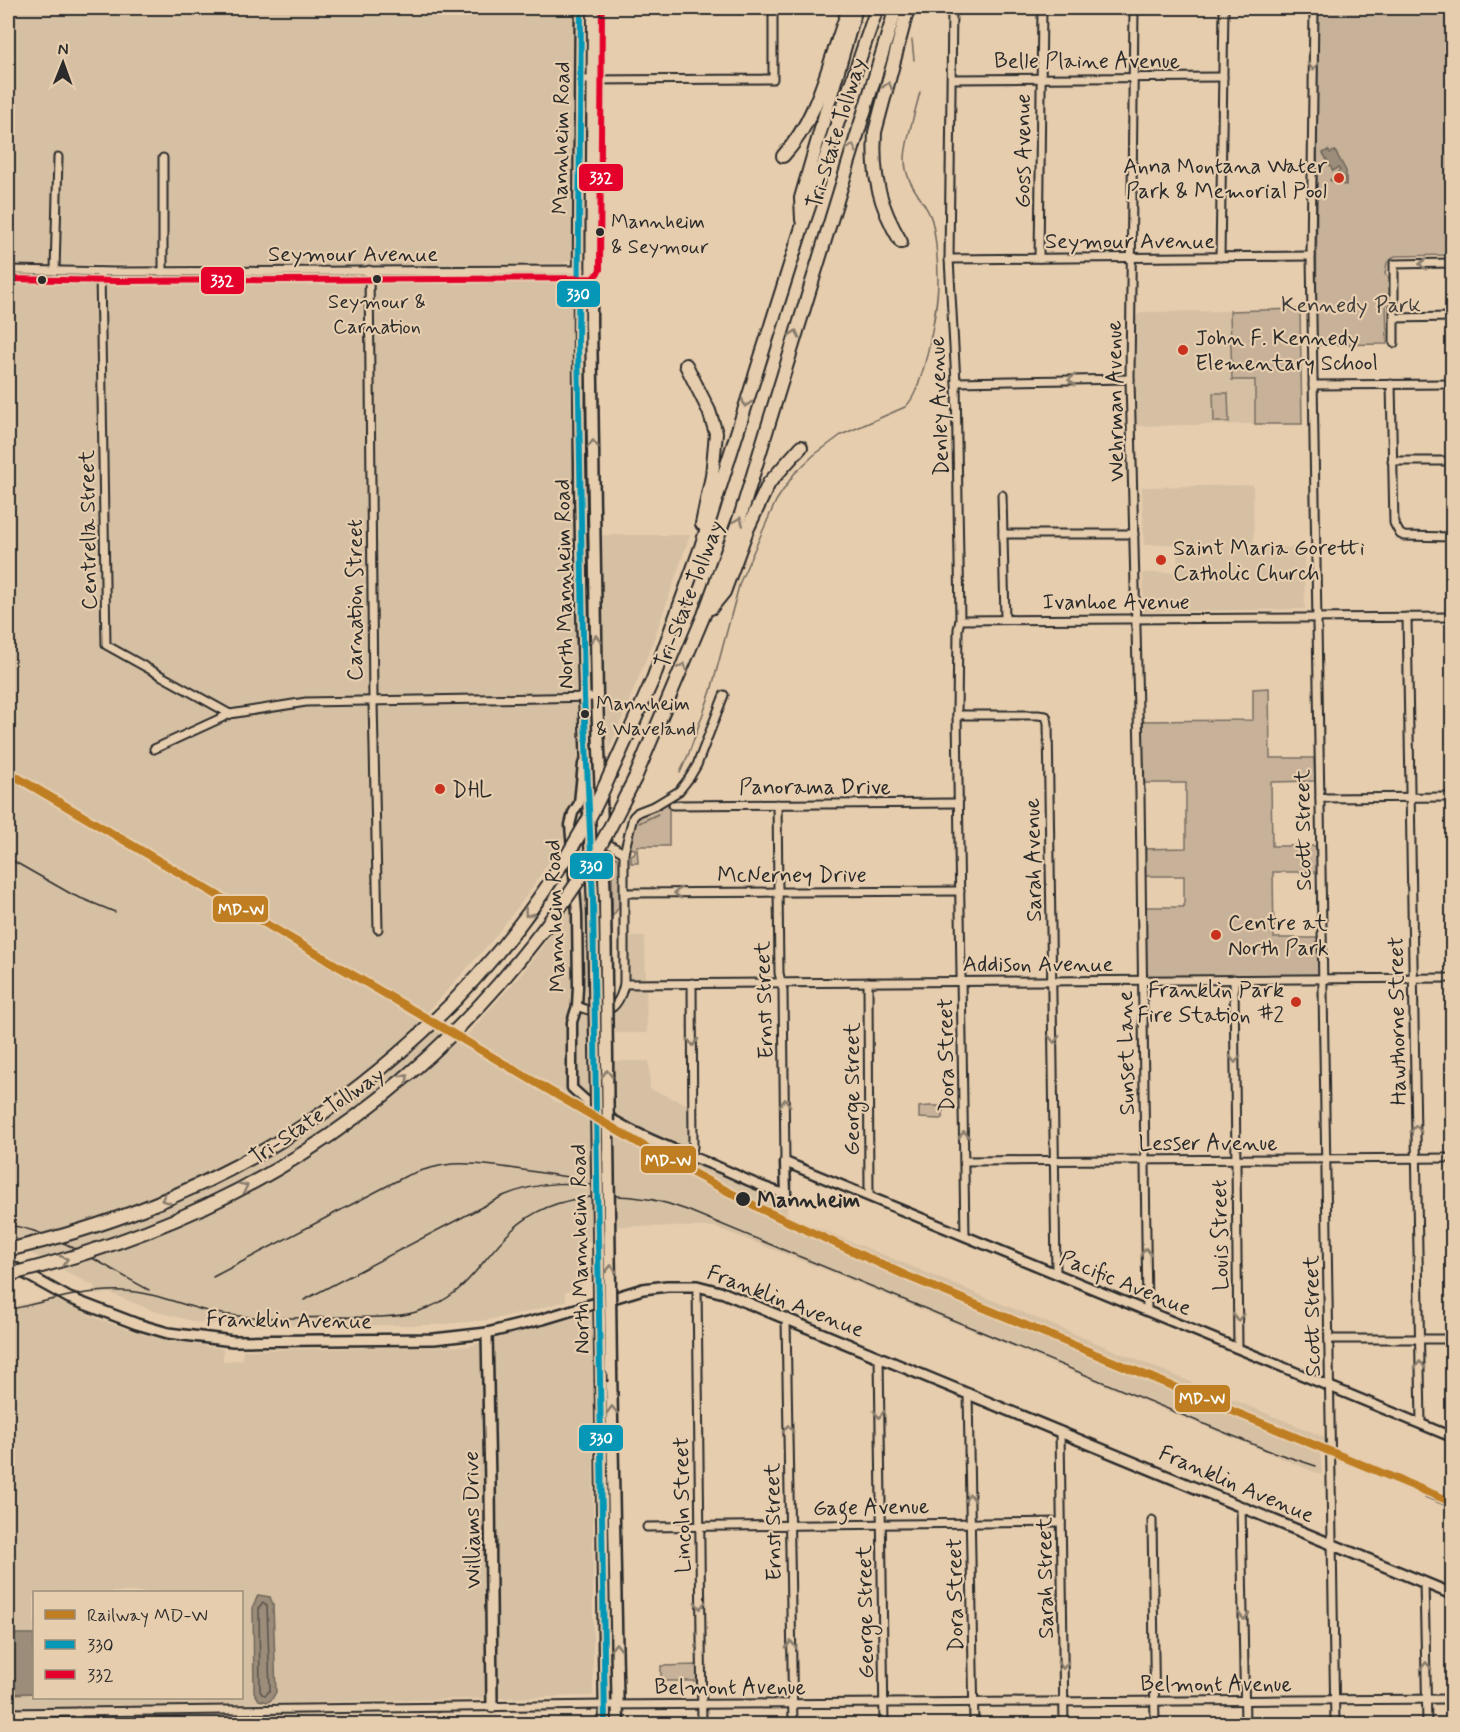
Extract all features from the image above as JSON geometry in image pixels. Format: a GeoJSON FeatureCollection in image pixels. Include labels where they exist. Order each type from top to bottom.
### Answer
{"type":"FeatureCollection","features":[{"type":"Feature","properties":{"kind":"highway"},"geometry":{"type":"LineString","coordinates":[[783,156],[795,143],[815,105],[849,8]]}},
{"type":"Feature","properties":{"kind":"highway"},"geometry":{"type":"LineString","coordinates":[[802,227],[801,198],[856,8]]}},
{"type":"Feature","properties":{"kind":"highway","name":"Tri-State Tollway"},"geometry":{"type":"LineString","coordinates":[[8,1250],[143,1209],[202,1183],[271,1146],[341,1100],[427,1028],[465,988],[517,927],[538,898],[585,826],[653,679],[701,547],[802,227],[877,8]]}},
{"type":"Feature","properties":{"kind":"highway","name":"Tri-State Tollway"},"geometry":{"type":"LineString","coordinates":[[8,1275],[64,1261],[124,1241],[198,1210],[303,1154],[357,1117],[406,1078],[467,1020],[519,961],[569,895],[597,851],[634,778],[704,615],[741,514],[896,8]]}},
{"type":"Feature","properties":{"kind":"highway"},"geometry":{"type":"LineString","coordinates":[[901,242],[887,218],[879,195],[874,150],[875,132],[908,8]]}},
{"type":"Feature","properties":{"kind":"highway"},"geometry":{"type":"LineString","coordinates":[[686,365],[709,411],[716,433],[712,476],[702,517],[701,547]]}},
{"type":"Feature","properties":{"kind":"highway"},"geometry":{"type":"LineString","coordinates":[[704,615],[724,592],[747,530],[769,483],[801,447]]}},
{"type":"Feature","properties":{"kind":"main road","name":"Mannheim Road"},"geometry":{"type":"LineString","coordinates":[[578,270],[581,8]]}},
{"type":"Feature","properties":{"kind":"main road","name":"Mannheim Road"},"geometry":{"type":"LineString","coordinates":[[591,270],[593,8]]}},
{"type":"Feature","properties":{"kind":"main road","name":"North Mannheim Road"},"geometry":{"type":"LineString","coordinates":[[578,270],[584,698],[593,900],[605,1725]]}},
{"type":"Feature","properties":{"kind":"main road","name":"North Mannheim Road"},"geometry":{"type":"LineString","coordinates":[[591,270],[597,697],[605,903],[618,1725]]}},
{"type":"Feature","properties":{"kind":"main road","name":"Franklin Avenue"},"geometry":{"type":"LineString","coordinates":[[8,1264],[69,1298],[117,1317],[168,1332],[213,1340],[424,1339],[487,1333],[643,1289],[697,1286],[724,1293],[879,1356],[1452,1594]]}},
{"type":"Feature","properties":{"kind":"main road","name":"Williams Drive"},"geometry":{"type":"LineString","coordinates":[[487,1333],[492,1707]]}},
{"type":"Feature","properties":{"kind":"street"},"geometry":{"type":"LineString","coordinates":[[580,80],[773,79],[773,8]]}},
{"type":"Feature","properties":{"kind":"street","name":"Denley Avenue"},"geometry":{"type":"LineString","coordinates":[[952,8],[949,259],[956,382],[960,620],[957,715],[958,803]]}},
{"type":"Feature","properties":{"kind":"street","name":"Goss Avenue"},"geometry":{"type":"LineString","coordinates":[[1040,258],[1042,8]]}},
{"type":"Feature","properties":{"kind":"street","name":"Wehrman Avenue"},"geometry":{"type":"LineString","coordinates":[[1134,8],[1130,379],[1140,794]]}},
{"type":"Feature","properties":{"kind":"street"},"geometry":{"type":"LineString","coordinates":[[1220,257],[1224,8]]}},
{"type":"Feature","properties":{"kind":"street","name":"Scott Street"},"geometry":{"type":"LineString","coordinates":[[1314,8],[1311,256],[1335,1725]]}},
{"type":"Feature","properties":{"kind":"street","name":"Belle Plaine Avenue"},"geometry":{"type":"LineString","coordinates":[[952,79],[1222,77]]}},
{"type":"Feature","properties":{"kind":"street"},"geometry":{"type":"LineString","coordinates":[[56,271],[57,158]]}},
{"type":"Feature","properties":{"kind":"street"},"geometry":{"type":"LineString","coordinates":[[163,158],[163,272]]}},
{"type":"Feature","properties":{"kind":"street","name":"Seymour Avenue"},"geometry":{"type":"LineString","coordinates":[[949,259],[1311,256]]}},
{"type":"Feature","properties":{"kind":"street"},"geometry":{"type":"LineString","coordinates":[[1394,343],[1394,264],[1452,263]]}},
{"type":"Feature","properties":{"kind":"street","name":"Seymour Avenue"},"geometry":{"type":"LineString","coordinates":[[8,270],[163,272],[591,270]]}},
{"type":"Feature","properties":{"kind":"street","name":"Carnation Street"},"geometry":{"type":"LineString","coordinates":[[369,270],[373,702],[378,929]]}},
{"type":"Feature","properties":{"kind":"street","name":"Centrella Street"},"geometry":{"type":"LineString","coordinates":[[100,272],[106,645],[230,714]]}},
{"type":"Feature","properties":{"kind":"street"},"geometry":{"type":"LineString","coordinates":[[1394,318],[1452,317]]}},
{"type":"Feature","properties":{"kind":"street"},"geometry":{"type":"LineString","coordinates":[[956,382],[1130,379]]}},
{"type":"Feature","properties":{"kind":"street"},"geometry":{"type":"LineString","coordinates":[[1391,384],[1393,517],[1400,534],[1404,537],[1452,537]]}},
{"type":"Feature","properties":{"kind":"street"},"geometry":{"type":"LineString","coordinates":[[1313,385],[1452,384]]}},
{"type":"Feature","properties":{"kind":"street"},"geometry":{"type":"LineString","coordinates":[[1392,461],[1452,461]]}},
{"type":"Feature","properties":{"kind":"street"},"geometry":{"type":"LineString","coordinates":[[1002,495],[1005,619]]}},
{"type":"Feature","properties":{"kind":"street"},"geometry":{"type":"LineString","coordinates":[[1003,534],[1134,534]]}},
{"type":"Feature","properties":{"kind":"street","name":"Ivanhoe Avenue"},"geometry":{"type":"LineString","coordinates":[[960,620],[1452,616]]}},
{"type":"Feature","properties":{"kind":"street","name":"Hawthorne Street"},"geometry":{"type":"LineString","coordinates":[[1407,617],[1421,1424]]}},
{"type":"Feature","properties":{"kind":"street"},"geometry":{"type":"LineString","coordinates":[[603,842],[624,853],[633,817],[638,812],[656,805],[679,791],[697,765],[724,695]]}},
{"type":"Feature","properties":{"kind":"street"},"geometry":{"type":"LineString","coordinates":[[154,749],[230,714],[306,702],[597,697]]}},
{"type":"Feature","properties":{"kind":"street","name":"Sarah Avenue"},"geometry":{"type":"LineString","coordinates":[[957,715],[1046,716],[1048,723],[1056,1273]]}},
{"type":"Feature","properties":{"kind":"street","name":"Mannheim Road"},"geometry":{"type":"LineString","coordinates":[[586,730],[579,802],[570,825],[577,914],[577,1006],[572,1022],[572,1088],[588,1104],[618,1124],[692,1156]]}},
{"type":"Feature","properties":{"kind":"street","name":"Sunset Lane"},"geometry":{"type":"LineString","coordinates":[[1140,794],[1147,1311]]}},
{"type":"Feature","properties":{"kind":"street"},"geometry":{"type":"LineString","coordinates":[[1320,798],[1452,797]]}},
{"type":"Feature","properties":{"kind":"street","name":"Panorama Drive"},"geometry":{"type":"LineString","coordinates":[[673,805],[958,803]]}},
{"type":"Feature","properties":{"kind":"street","name":"Dora Street"},"geometry":{"type":"LineString","coordinates":[[958,803],[964,1236]]}},
{"type":"Feature","properties":{"kind":"street","name":"Ernst Street"},"geometry":{"type":"LineString","coordinates":[[692,1156],[786,1194],[779,973],[777,804]]}},
{"type":"Feature","properties":{"kind":"street","name":"Mannheim Road"},"geometry":{"type":"LineString","coordinates":[[570,825],[578,813],[590,811]]}},
{"type":"Feature","properties":{"kind":"street","name":"Mannheim Road"},"geometry":{"type":"LineString","coordinates":[[577,1006],[592,1012],[610,1010],[617,1004],[624,984],[624,853]]}},
{"type":"Feature","properties":{"kind":"street","name":"McNerney Drive"},"geometry":{"type":"LineString","coordinates":[[624,893],[960,891]]}},
{"type":"Feature","properties":{"kind":"street","name":"Addison Avenue"},"geometry":{"type":"LineString","coordinates":[[624,984],[1452,978]]}},
{"type":"Feature","properties":{"kind":"street","name":"Louis Street"},"geometry":{"type":"LineString","coordinates":[[1234,979],[1238,1347]]}},
{"type":"Feature","properties":{"kind":"street","name":"George Street"},"geometry":{"type":"LineString","coordinates":[[868,982],[870,1196]]}},
{"type":"Feature","properties":{"kind":"street"},"geometry":{"type":"LineString","coordinates":[[692,983],[692,1156]]}},
{"type":"Feature","properties":{"kind":"street","name":"Lesser Avenue"},"geometry":{"type":"LineString","coordinates":[[964,1161],[1452,1158]]}},
{"type":"Feature","properties":{"kind":"street","name":"Pacific Avenue"},"geometry":{"type":"LineString","coordinates":[[786,1162],[1452,1437]]}},
{"type":"Feature","properties":{"kind":"street","name":"Lincoln Street"},"geometry":{"type":"LineString","coordinates":[[697,1286],[702,1725]]}},
{"type":"Feature","properties":{"kind":"street","name":"Ernst Street"},"geometry":{"type":"LineString","coordinates":[[786,1319],[793,1725]]}},
{"type":"Feature","properties":{"kind":"street"},"geometry":{"type":"LineString","coordinates":[[1329,1339],[1452,1339]]}},
{"type":"Feature","properties":{"kind":"street","name":"George Street"},"geometry":{"type":"LineString","coordinates":[[879,1356],[884,1725]]}},
{"type":"Feature","properties":{"kind":"street","name":"Dora Street"},"geometry":{"type":"LineString","coordinates":[[968,1393],[974,1725]]}},
{"type":"Feature","properties":{"kind":"street","name":"Sarah Street"},"geometry":{"type":"LineString","coordinates":[[1060,1431],[1064,1725]]}},
{"type":"Feature","properties":{"kind":"street"},"geometry":{"type":"LineString","coordinates":[[1241,1506],[1245,1725]]}},
{"type":"Feature","properties":{"kind":"street"},"geometry":{"type":"LineString","coordinates":[[1152,1520],[1155,1725]]}},
{"type":"Feature","properties":{"kind":"street","name":"Gage Avenue"},"geometry":{"type":"LineString","coordinates":[[647,1527],[1061,1522]]}},
{"type":"Feature","properties":{"kind":"street"},"geometry":{"type":"LineString","coordinates":[[1424,1582],[1427,1725]]}},
{"type":"Feature","properties":{"kind":"street","name":"Belmont Avenue"},"geometry":{"type":"LineString","coordinates":[[8,1713],[605,1705],[1452,1699]]}},
{"type":"Feature","properties":{"kind":"street"},"geometry":{"type":"LineString","coordinates":[[78,1712],[78,1725]]}},
{"type":"Feature","properties":{"kind":"shaded area"},"geometry":{"type":"Polygon","coordinates":[[[8,8],[575,8],[572,260],[563,263],[473,265],[8,265],[8,8]]]}},
{"type":"Feature","properties":{"kind":"shaded area"},"geometry":{"type":"Polygon","coordinates":[[[8,275],[573,275],[579,811],[525,898],[490,943],[428,1012],[467,1035],[523,972],[585,889],[589,1109],[621,1130],[787,1200],[787,1215],[1324,1437],[1325,1454],[1320,1452],[1322,1475],[828,1271],[715,1227],[591,1226],[591,1241],[580,1242],[582,1289],[565,1292],[566,1301],[488,1320],[435,1325],[234,1326],[196,1322],[153,1311],[110,1293],[97,1295],[94,1286],[8,1241],[8,275]]]}},
{"type":"Feature","properties":{"kind":"shaded area","name":"John F. Kennedy Elementary School"},"geometry":{"type":"Polygon","coordinates":[[[1230,311],[1232,380],[1255,380],[1255,424],[1136,426],[1136,316],[1142,312],[1230,311]]]}},
{"type":"Feature","properties":{"kind":"shaded area"},"geometry":{"type":"Polygon","coordinates":[[[1253,485],[1254,548],[1304,547],[1305,609],[1144,612],[1143,573],[1178,572],[1177,544],[1144,545],[1142,487],[1253,485]]]}},
{"type":"Feature","properties":{"kind":"shaded area"},"geometry":{"type":"Polygon","coordinates":[[[602,535],[690,535],[653,642],[609,750],[604,676],[602,535]]]}},
{"type":"Feature","properties":{"kind":"shaded area"},"geometry":{"type":"Polygon","coordinates":[[[630,936],[645,936],[647,1033],[615,1033],[614,1010],[626,991],[630,936]]]}},
{"type":"Feature","properties":{"kind":"shaded area"},"geometry":{"type":"Polygon","coordinates":[[[614,1061],[649,1061],[650,1089],[689,1105],[691,1153],[616,1119],[614,1061]]]}},
{"type":"Feature","properties":{"kind":"shaded area"},"geometry":{"type":"Polygon","coordinates":[[[52,1298],[99,1319],[145,1335],[223,1349],[223,1361],[242,1360],[243,1350],[468,1346],[593,1313],[593,1696],[8,1709],[8,1307],[52,1298]]]}},
{"type":"Feature","properties":{"kind":"shaded area"},"geometry":{"type":"Polygon","coordinates":[[[600,1717],[600,1724],[8,1724],[8,1718],[600,1717]]]}},
{"type":"Feature","properties":{"kind":"shaded area"},"geometry":{"type":"Polygon","coordinates":[[[657,1717],[657,1724],[625,1724],[628,1718],[657,1717]]]}},
{"type":"Feature","properties":{"kind":"green space","name":"Kennedy Park"},"geometry":{"type":"Polygon","coordinates":[[[1318,8],[1452,8],[1452,255],[1395,256],[1387,263],[1385,274],[1392,281],[1392,294],[1386,295],[1387,344],[1316,345],[1318,8]]]}},
{"type":"Feature","properties":{"kind":"green space"},"geometry":{"type":"Polygon","coordinates":[[[1300,309],[1302,424],[1255,424],[1255,380],[1232,380],[1230,311],[1300,309]]]}},
{"type":"Feature","properties":{"kind":"green space"},"geometry":{"type":"Polygon","coordinates":[[[1213,393],[1228,393],[1229,422],[1214,422],[1213,393]]]}},
{"type":"Feature","properties":{"kind":"green space"},"geometry":{"type":"Polygon","coordinates":[[[1269,688],[1270,758],[1314,758],[1315,781],[1271,782],[1272,846],[1317,846],[1317,872],[1273,872],[1274,938],[1318,938],[1319,975],[1146,976],[1145,907],[1184,907],[1184,876],[1144,876],[1144,849],[1186,848],[1186,783],[1143,783],[1143,721],[1253,720],[1253,689],[1269,688]]]}},
{"type":"Feature","properties":{"kind":"green space"},"geometry":{"type":"Polygon","coordinates":[[[669,802],[669,846],[637,846],[638,863],[631,863],[631,855],[635,853],[635,849],[631,848],[629,843],[635,820],[669,802]]]}},
{"type":"Feature","properties":{"kind":"green space"},"geometry":{"type":"Polygon","coordinates":[[[616,857],[620,861],[619,907],[612,917],[612,859],[616,857]]]}},
{"type":"Feature","properties":{"kind":"green space"},"geometry":{"type":"Polygon","coordinates":[[[943,1106],[943,1117],[940,1119],[919,1118],[919,1107],[943,1106]]]}},
{"type":"Feature","properties":{"kind":"green space"},"geometry":{"type":"Polygon","coordinates":[[[697,1665],[697,1681],[661,1681],[661,1666],[697,1665]]]}},
{"type":"Feature","properties":{"kind":"water"},"geometry":{"type":"Polygon","coordinates":[[[1328,150],[1330,153],[1335,151],[1346,171],[1346,185],[1330,180],[1340,170],[1338,168],[1333,171],[1323,153],[1328,150]]]}},
{"type":"Feature","properties":{"kind":"water"},"geometry":{"type":"Polygon","coordinates":[[[258,1595],[270,1597],[273,1605],[276,1692],[268,1702],[259,1700],[254,1692],[253,1607],[258,1595]]]}},
{"type":"Feature","properties":{"kind":"water"},"geometry":{"type":"Polygon","coordinates":[[[8,1634],[33,1634],[33,1693],[8,1694],[8,1634]]]}},
{"type":"Feature","properties":{"kind":"waterway"},"geometry":{"type":"LineString","coordinates":[[912,40],[914,60]]}},
{"type":"Feature","properties":{"kind":"waterway"},"geometry":{"type":"LineString","coordinates":[[680,773],[711,691],[740,582],[776,501],[794,474],[814,455],[841,435],[905,407],[912,398],[924,367],[936,309],[938,280],[935,235],[929,213],[908,177],[905,159],[920,92]]}},
{"type":"Feature","properties":{"kind":"waterway"},"geometry":{"type":"LineString","coordinates":[[639,823],[658,814]]}},
{"type":"Feature","properties":{"kind":"railway"},"geometry":{"type":"LineString","coordinates":[[8,858],[73,895],[115,912]]}},
{"type":"Feature","properties":{"kind":"railway"},"geometry":{"type":"LineString","coordinates":[[213,1277],[406,1176],[423,1170],[452,1164],[466,1164],[568,1177]]}},
{"type":"Feature","properties":{"kind":"railway"},"geometry":{"type":"LineString","coordinates":[[304,1300],[503,1196],[544,1185],[584,1184],[613,1187]]}},
{"type":"Feature","properties":{"kind":"railway"},"geometry":{"type":"LineString","coordinates":[[8,1310],[81,1294],[124,1291],[148,1294],[216,1313],[247,1317],[397,1316],[433,1306],[447,1298],[469,1279],[511,1231],[529,1217],[549,1207],[595,1196],[642,1198],[687,1210],[1267,1450],[1316,1466]]}},
{"type":"Feature","properties":{"kind":"railway"},"geometry":{"type":"LineString","coordinates":[[8,1225],[62,1242],[149,1290]]}},
{"type":"Feature","properties":{"kind":"railway"},"geometry":{"type":"LineString","coordinates":[[1425,1497],[1452,1508]]}},
{"type":"Feature","properties":{"kind":"rail line","name":"MD-W"},"geometry":{"type":"LineString","coordinates":[[8,772],[659,1155],[761,1209],[907,1276],[1452,1502]]}},
{"type":"Feature","properties":{"kind":"transit line","name":"330"},"geometry":{"type":"LineString","coordinates":[[581,8],[578,342],[584,697],[593,900],[605,1724]]}},
{"type":"Feature","properties":{"kind":"transit line","name":"332"},"geometry":{"type":"LineString","coordinates":[[8,279],[118,281],[594,278],[600,270],[602,8]]}},
{"type":"Feature","properties":{"kind":"place","name":"Anna Montana Water Park & Memorial Pool"},"geometry":{"type":"Point","coordinates":[1339,178]}},
{"type":"Feature","properties":{"kind":"place","name":"Mannheim & Seymour"},"geometry":{"type":"Point","coordinates":[600,232]}},
{"type":"Feature","properties":{"kind":"place","name":"Seymour & Carnation"},"geometry":{"type":"Point","coordinates":[377,279]}},
{"type":"Feature","properties":{"kind":"place","name":"John F. Kennedy Elementary School"},"geometry":{"type":"Point","coordinates":[1183,350]}},
{"type":"Feature","properties":{"kind":"place","name":"Saint Maria Goretti Catholic Church"},"geometry":{"type":"Point","coordinates":[1161,560]}},
{"type":"Feature","properties":{"kind":"place","name":"Mannheim & Waveland"},"geometry":{"type":"Point","coordinates":[585,714]}},
{"type":"Feature","properties":{"kind":"place","name":"DHL"},"geometry":{"type":"Point","coordinates":[440,789]}},
{"type":"Feature","properties":{"kind":"place","name":"Centre at North Park"},"geometry":{"type":"Point","coordinates":[1216,935]}},
{"type":"Feature","properties":{"kind":"place","name":"Franklin Park Fire Station #2"},"geometry":{"type":"Point","coordinates":[1296,1002]}},
{"type":"Feature","properties":{"kind":"place","name":"Mannheim"},"geometry":{"type":"Point","coordinates":[743,1199]}}]}
